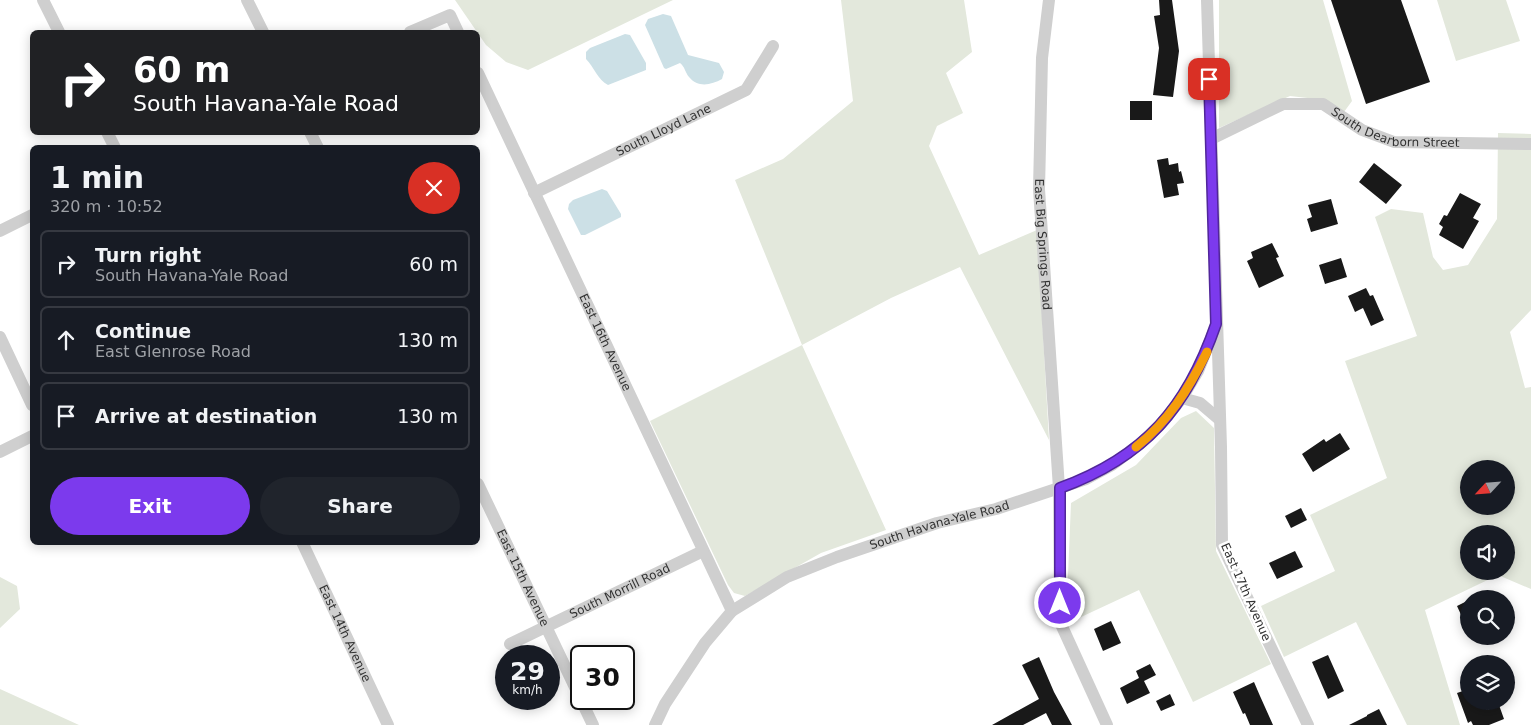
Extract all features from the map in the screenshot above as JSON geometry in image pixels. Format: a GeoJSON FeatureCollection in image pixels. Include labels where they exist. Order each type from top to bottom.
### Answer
{"type":"FeatureCollection","features":[{"type":"Feature","properties":{"kind":"street"},"geometry":{"type":"LineString","coordinates":[[43,0],[58,30]]}},
{"type":"Feature","properties":{"kind":"street"},"geometry":{"type":"LineString","coordinates":[[248,0],[262,30]]}},
{"type":"Feature","properties":{"kind":"street","name":"East Big Springs Road"},"geometry":{"type":"LineString","coordinates":[[1049,0],[1042,58],[1039,189],[1060,488]]}},
{"type":"Feature","properties":{"kind":"street","name":"East 17th Avenue"},"geometry":{"type":"LineString","coordinates":[[1207,0],[1222,545],[1308,725]]}},
{"type":"Feature","properties":{"kind":"street"},"geometry":{"type":"LineString","coordinates":[[415,30],[450,15],[457,30]]}},
{"type":"Feature","properties":{"kind":"street","name":"South Lloyd Lane"},"geometry":{"type":"LineString","coordinates":[[534,193],[746,90],[773,46]]}},
{"type":"Feature","properties":{"kind":"street","name":"East 16th Avenue"},"geometry":{"type":"LineString","coordinates":[[480,77],[732,611]]}},
{"type":"Feature","properties":{"kind":"street","name":"South Dearborn Street"},"geometry":{"type":"LineString","coordinates":[[1211,139],[1283,104],[1323,104],[1362,130],[1394,142],[1531,144]]}},
{"type":"Feature","properties":{"kind":"street"},"geometry":{"type":"LineString","coordinates":[[0,231],[30,216]]}},
{"type":"Feature","properties":{"kind":"street","name":"South Havana-Yale Road"},"geometry":{"type":"LineString","coordinates":[[655,725],[665,704],[705,642],[732,611],[787,577],[837,557],[937,523],[996,509],[1060,488],[1086,479],[1112,465],[1141,443],[1161,424],[1182,398],[1207,352],[1216,324]]}},
{"type":"Feature","properties":{"kind":"street"},"geometry":{"type":"LineString","coordinates":[[0,337],[30,401]]}},
{"type":"Feature","properties":{"kind":"street"},"geometry":{"type":"LineString","coordinates":[[1182,398],[1200,403],[1220,420]]}},
{"type":"Feature","properties":{"kind":"street"},"geometry":{"type":"LineString","coordinates":[[0,452],[30,437]]}},
{"type":"Feature","properties":{"kind":"street","name":"East 15th Avenue"},"geometry":{"type":"LineString","coordinates":[[480,488],[593,725]]}},
{"type":"Feature","properties":{"kind":"street"},"geometry":{"type":"LineString","coordinates":[[1060,488],[1060,622],[1108,725]]}},
{"type":"Feature","properties":{"kind":"street","name":"East 14th Avenue"},"geometry":{"type":"LineString","coordinates":[[303,545],[388,725]]}},
{"type":"Feature","properties":{"kind":"street","name":"South Morrill Road"},"geometry":{"type":"LineString","coordinates":[[510,644],[703,551]]}},
{"type":"Feature","properties":{"kind":"shaded area"},"geometry":{"type":"Polygon","coordinates":[[[455,0],[673,0],[528,70],[506,62],[486,45],[480,36],[480,30],[476,30],[455,0]]]}},
{"type":"Feature","properties":{"kind":"shaded area"},"geometry":{"type":"Polygon","coordinates":[[[841,0],[964,0],[972,52],[946,73],[963,113],[937,126],[929,146],[979,255],[1037,230],[1049,440],[960,267],[891,298],[802,345],[735,180],[783,159],[853,101],[841,0]]]}},
{"type":"Feature","properties":{"kind":"shaded area"},"geometry":{"type":"Polygon","coordinates":[[[1219,0],[1323,0],[1352,101],[1344,112],[1325,100],[1290,96],[1219,128],[1219,0]]]}},
{"type":"Feature","properties":{"kind":"shaded area"},"geometry":{"type":"Polygon","coordinates":[[[1437,0],[1506,0],[1520,41],[1456,61],[1437,0]]]}},
{"type":"Feature","properties":{"kind":"shaded area"},"geometry":{"type":"Polygon","coordinates":[[[663,14],[671,16],[688,55],[719,63],[724,72],[722,79],[709,84],[700,84],[689,77],[680,63],[666,69],[664,68],[645,25],[648,19],[663,14]]]}},
{"type":"Feature","properties":{"kind":"shaded area"},"geometry":{"type":"Polygon","coordinates":[[[625,34],[630,35],[646,63],[646,70],[608,85],[601,80],[586,59],[586,52],[590,48],[625,34]]]}},
{"type":"Feature","properties":{"kind":"shaded area"},"geometry":{"type":"Polygon","coordinates":[[[1498,133],[1531,134],[1531,310],[1510,332],[1525,388],[1531,387],[1531,589],[1510,580],[1515,580],[1515,525],[1460,525],[1460,580],[1488,580],[1467,590],[1460,590],[1460,593],[1425,610],[1460,725],[1407,725],[1356,622],[1284,657],[1261,606],[1335,571],[1310,515],[1387,478],[1345,361],[1417,336],[1375,217],[1391,209],[1423,213],[1433,257],[1443,270],[1468,265],[1497,219],[1498,133]]]}},
{"type":"Feature","properties":{"kind":"shaded area"},"geometry":{"type":"Polygon","coordinates":[[[602,189],[607,191],[621,217],[585,235],[581,235],[568,209],[569,204],[573,200],[602,189]]]}},
{"type":"Feature","properties":{"kind":"shaded area"},"geometry":{"type":"Polygon","coordinates":[[[802,345],[886,530],[821,553],[745,596],[734,593],[728,585],[650,421],[802,345]]]}},
{"type":"Feature","properties":{"kind":"shaded area"},"geometry":{"type":"Polygon","coordinates":[[[1196,411],[1214,428],[1216,551],[1271,664],[1193,702],[1139,590],[1066,624],[1071,503],[1136,465],[1181,418],[1196,411]]]}},
{"type":"Feature","properties":{"kind":"shaded area"},"geometry":{"type":"Polygon","coordinates":[[[0,577],[17,586],[20,609],[0,628],[0,577]]]}},
{"type":"Feature","properties":{"kind":"shaded area"},"geometry":{"type":"Polygon","coordinates":[[[0,689],[79,725],[0,725],[0,689]]]}},
{"type":"Feature","properties":{"kind":"building"},"geometry":{"type":"Polygon","coordinates":[[[1159,0],[1172,0],[1179,51],[1173,97],[1153,95],[1159,48],[1154,16],[1160,15],[1159,0]]]}},
{"type":"Feature","properties":{"kind":"building"},"geometry":{"type":"Polygon","coordinates":[[[1331,0],[1401,0],[1430,82],[1366,104],[1331,0]]]}},
{"type":"Feature","properties":{"kind":"building"},"geometry":{"type":"Polygon","coordinates":[[[1130,101],[1152,101],[1152,120],[1130,120],[1130,101]]]}},
{"type":"Feature","properties":{"kind":"building"},"geometry":{"type":"Polygon","coordinates":[[[1168,158],[1169,165],[1178,163],[1179,172],[1181,171],[1184,183],[1177,184],[1179,195],[1164,198],[1157,160],[1168,158]]]}},
{"type":"Feature","properties":{"kind":"building"},"geometry":{"type":"Polygon","coordinates":[[[1374,163],[1402,185],[1386,204],[1359,182],[1374,163]]]}},
{"type":"Feature","properties":{"kind":"building"},"geometry":{"type":"Polygon","coordinates":[[[1460,193],[1481,204],[1473,218],[1479,221],[1463,249],[1439,235],[1443,227],[1439,224],[1444,215],[1447,216],[1460,193]]]}},
{"type":"Feature","properties":{"kind":"building"},"geometry":{"type":"Polygon","coordinates":[[[1331,199],[1338,224],[1311,232],[1307,219],[1312,217],[1308,205],[1331,199]]]}},
{"type":"Feature","properties":{"kind":"building"},"geometry":{"type":"Polygon","coordinates":[[[1272,243],[1279,257],[1276,258],[1284,276],[1259,288],[1247,261],[1253,258],[1251,252],[1272,243]]]}},
{"type":"Feature","properties":{"kind":"building"},"geometry":{"type":"Polygon","coordinates":[[[1341,258],[1347,277],[1325,284],[1319,265],[1341,258]]]}},
{"type":"Feature","properties":{"kind":"building"},"geometry":{"type":"Polygon","coordinates":[[[1366,288],[1370,296],[1373,295],[1384,320],[1371,326],[1363,308],[1355,312],[1348,296],[1366,288]]]}},
{"type":"Feature","properties":{"kind":"building"},"geometry":{"type":"Polygon","coordinates":[[[1340,433],[1350,449],[1313,472],[1302,454],[1324,439],[1326,442],[1340,433]]]}},
{"type":"Feature","properties":{"kind":"building"},"geometry":{"type":"Polygon","coordinates":[[[1301,508],[1307,520],[1291,528],[1285,516],[1301,508]]]}},
{"type":"Feature","properties":{"kind":"building"},"geometry":{"type":"Polygon","coordinates":[[[1295,551],[1303,567],[1277,579],[1269,563],[1295,551]]]}},
{"type":"Feature","properties":{"kind":"building"},"geometry":{"type":"Polygon","coordinates":[[[1111,621],[1121,643],[1103,651],[1094,629],[1111,621]]]}},
{"type":"Feature","properties":{"kind":"building"},"geometry":{"type":"Polygon","coordinates":[[[1328,655],[1344,691],[1328,699],[1312,662],[1328,655]]]}},
{"type":"Feature","properties":{"kind":"building"},"geometry":{"type":"Polygon","coordinates":[[[1039,657],[1054,692],[1072,725],[1052,725],[1046,713],[1023,725],[992,725],[1039,699],[1022,665],[1039,657]]]}},
{"type":"Feature","properties":{"kind":"building"},"geometry":{"type":"Polygon","coordinates":[[[1150,664],[1156,675],[1144,681],[1150,693],[1127,704],[1120,688],[1139,678],[1136,671],[1150,664]]]}},
{"type":"Feature","properties":{"kind":"building"},"geometry":{"type":"Polygon","coordinates":[[[1254,682],[1273,725],[1250,725],[1233,692],[1254,682]]]}},
{"type":"Feature","properties":{"kind":"building"},"geometry":{"type":"Polygon","coordinates":[[[1170,694],[1175,705],[1161,711],[1156,701],[1170,694]]]}},
{"type":"Feature","properties":{"kind":"building"},"geometry":{"type":"Polygon","coordinates":[[[1379,709],[1387,725],[1349,725],[1367,716],[1379,709]]]}},
{"type":"Feature","properties":{"kind":"building"},"geometry":{"type":"Polygon","coordinates":[[[1463,710],[1501,710],[1504,719],[1489,725],[1473,725],[1471,721],[1468,723],[1463,710]]]}},
{"type":"Feature","properties":{"kind":"slow traffic"},"geometry":{"type":"LineString","coordinates":[[1136,447],[1161,424],[1182,398],[1207,352]]}},
{"type":"Feature","properties":{"kind":"route"},"geometry":{"type":"LineString","coordinates":[[1060,603],[1060,488],[1086,479],[1112,465],[1141,443],[1161,424],[1182,398],[1198,371],[1207,352],[1216,324],[1209,79]]}}]}
